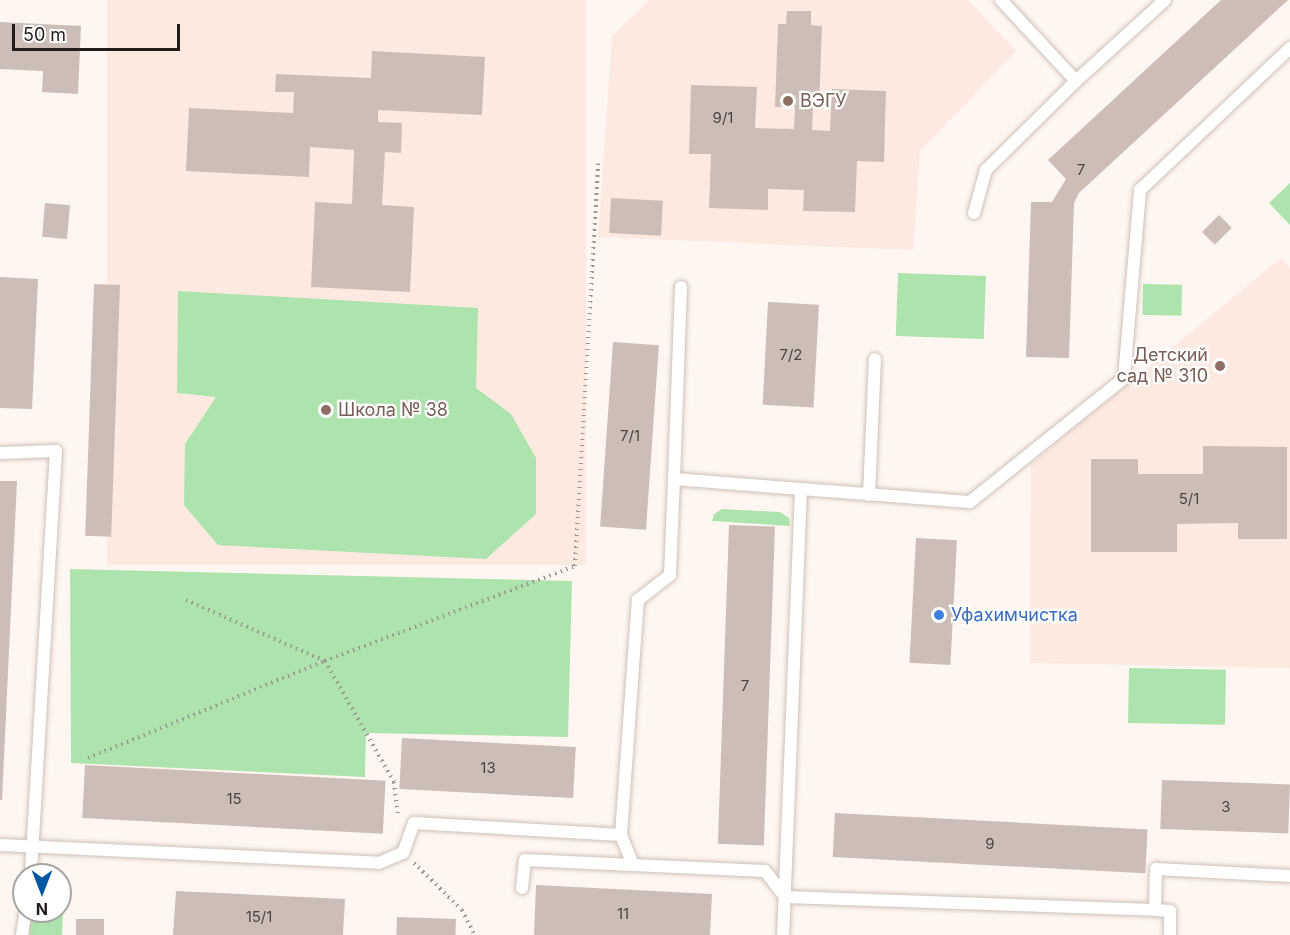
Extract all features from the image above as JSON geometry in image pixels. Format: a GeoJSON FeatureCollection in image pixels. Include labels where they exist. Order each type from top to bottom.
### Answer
{"type":"FeatureCollection","features":[{"type":"Feature","properties":{"kind":"lane"},"geometry":{"type":"LineString","coordinates":[[1001,0],[1076,81]]}},
{"type":"Feature","properties":{"kind":"lane"},"geometry":{"type":"LineString","coordinates":[[974,213],[986,170],[1076,81],[1165,0]]}},
{"type":"Feature","properties":{"kind":"lane"},"geometry":{"type":"LineString","coordinates":[[674,479],[970,502],[1124,378],[1140,190],[1290,48]]}},
{"type":"Feature","properties":{"kind":"lane"},"geometry":{"type":"LineString","coordinates":[[633,865],[621,835],[638,600],[670,574],[681,287]]}},
{"type":"Feature","properties":{"kind":"lane"},"geometry":{"type":"LineString","coordinates":[[869,495],[875,358]]}},
{"type":"Feature","properties":{"kind":"lane"},"geometry":{"type":"LineString","coordinates":[[0,453],[56,451],[36,848],[33,863]]}},
{"type":"Feature","properties":{"kind":"lane"},"geometry":{"type":"LineString","coordinates":[[783,935],[801,489]]}},
{"type":"Feature","properties":{"kind":"lane"},"geometry":{"type":"LineString","coordinates":[[0,845],[379,863],[403,853],[414,823],[621,835]]}},
{"type":"Feature","properties":{"kind":"lane"},"geometry":{"type":"LineString","coordinates":[[522,888],[525,860],[765,871],[785,897]]}},
{"type":"Feature","properties":{"kind":"lane"},"geometry":{"type":"LineString","coordinates":[[1155,910],[1156,869],[1290,876]]}},
{"type":"Feature","properties":{"kind":"lane"},"geometry":{"type":"LineString","coordinates":[[785,897],[1170,911],[1170,935]]}},
{"type":"Feature","properties":{"kind":"path"},"geometry":{"type":"LineString","coordinates":[[88,758],[325,661],[575,566],[598,164]]}},
{"type":"Feature","properties":{"kind":"path"},"geometry":{"type":"LineString","coordinates":[[186,600],[325,661],[394,782],[403,853],[462,910],[475,935]]}},
{"type":"Feature","properties":{"kind":"shaded area","name":"Школа № 38"},"geometry":{"type":"Polygon","coordinates":[[[107,0],[586,0],[586,565],[107,565],[107,0]]]}},
{"type":"Feature","properties":{"kind":"shaded area","name":"ВЭГУ"},"geometry":{"type":"Polygon","coordinates":[[[650,0],[968,0],[1016,51],[920,151],[913,250],[598,237],[612,36],[650,0]]]}},
{"type":"Feature","properties":{"kind":"shaded area","name":"Детский сад № 310"},"geometry":{"type":"Polygon","coordinates":[[[1281,258],[1290,268],[1290,668],[1030,663],[1031,464],[1281,258]]]}},
{"type":"Feature","properties":{"kind":"green space"},"geometry":{"type":"Polygon","coordinates":[[[1290,183],[1290,225],[1269,203],[1290,183]]]}},
{"type":"Feature","properties":{"kind":"green space"},"geometry":{"type":"Polygon","coordinates":[[[898,273],[986,276],[984,339],[896,336],[898,273]]]}},
{"type":"Feature","properties":{"kind":"green space"},"geometry":{"type":"Polygon","coordinates":[[[1143,284],[1182,285],[1181,316],[1142,315],[1143,284]]]}},
{"type":"Feature","properties":{"kind":"green space"},"geometry":{"type":"Polygon","coordinates":[[[178,291],[478,308],[476,388],[511,414],[536,458],[536,514],[486,559],[218,545],[184,505],[185,444],[216,397],[177,393],[178,291]]]}},
{"type":"Feature","properties":{"kind":"green space"},"geometry":{"type":"Polygon","coordinates":[[[722,509],[780,512],[789,518],[790,526],[712,521],[714,514],[722,509]]]}},
{"type":"Feature","properties":{"kind":"green space"},"geometry":{"type":"Polygon","coordinates":[[[70,569],[572,581],[568,737],[366,733],[365,777],[71,763],[70,569]]]}},
{"type":"Feature","properties":{"kind":"green space"},"geometry":{"type":"Polygon","coordinates":[[[1129,668],[1226,670],[1225,725],[1128,723],[1129,668]]]}},
{"type":"Feature","properties":{"kind":"green space"},"geometry":{"type":"Polygon","coordinates":[[[29,923],[63,923],[62,935],[29,935],[29,923]]]}},
{"type":"Feature","properties":{"kind":"building"},"geometry":{"type":"Polygon","coordinates":[[[1221,0],[1288,0],[1079,193],[1074,203],[1069,358],[1026,357],[1031,202],[1052,202],[1066,179],[1048,160],[1221,0]]]}},
{"type":"Feature","properties":{"kind":"building"},"geometry":{"type":"Polygon","coordinates":[[[787,11],[811,11],[811,25],[822,26],[819,108],[813,108],[812,130],[830,131],[832,89],[886,91],[884,162],[857,161],[855,212],[803,211],[804,190],[768,189],[768,210],[709,208],[711,154],[689,154],[691,85],[757,87],[755,128],[794,129],[795,107],[775,107],[778,24],[786,24],[787,11]]]}},
{"type":"Feature","properties":{"kind":"building"},"geometry":{"type":"Polygon","coordinates":[[[0,22],[81,26],[78,94],[42,92],[43,71],[0,69],[0,22]]]}},
{"type":"Feature","properties":{"kind":"building"},"geometry":{"type":"Polygon","coordinates":[[[372,51],[485,57],[482,115],[378,110],[378,122],[402,123],[401,153],[385,152],[382,205],[414,207],[410,292],[311,287],[315,202],[352,204],[354,150],[310,147],[309,177],[186,171],[189,108],[293,113],[294,92],[275,92],[276,74],[371,78],[372,51]]]}},
{"type":"Feature","properties":{"kind":"building"},"geometry":{"type":"Polygon","coordinates":[[[611,198],[663,201],[661,236],[609,233],[611,198]]]}},
{"type":"Feature","properties":{"kind":"building"},"geometry":{"type":"Polygon","coordinates":[[[45,203],[70,205],[67,239],[42,237],[45,203]]]}},
{"type":"Feature","properties":{"kind":"building"},"geometry":{"type":"Polygon","coordinates":[[[1219,215],[1232,228],[1215,245],[1202,232],[1219,215]]]}},
{"type":"Feature","properties":{"kind":"building"},"geometry":{"type":"Polygon","coordinates":[[[0,277],[38,279],[32,409],[0,408],[0,277]]]}},
{"type":"Feature","properties":{"kind":"building"},"geometry":{"type":"Polygon","coordinates":[[[94,284],[120,285],[111,537],[85,536],[94,284]]]}},
{"type":"Feature","properties":{"kind":"building"},"geometry":{"type":"Polygon","coordinates":[[[768,302],[819,305],[814,408],[763,405],[768,302]]]}},
{"type":"Feature","properties":{"kind":"building"},"geometry":{"type":"Polygon","coordinates":[[[613,342],[659,345],[646,530],[600,527],[613,342]]]}},
{"type":"Feature","properties":{"kind":"building"},"geometry":{"type":"Polygon","coordinates":[[[1203,446],[1287,447],[1287,539],[1238,539],[1238,523],[1177,524],[1177,552],[1091,552],[1091,459],[1138,459],[1138,474],[1203,474],[1203,446]]]}},
{"type":"Feature","properties":{"kind":"building"},"geometry":{"type":"Polygon","coordinates":[[[0,481],[17,481],[2,800],[0,800],[0,481]]]}},
{"type":"Feature","properties":{"kind":"building"},"geometry":{"type":"Polygon","coordinates":[[[729,525],[775,527],[764,845],[718,844],[729,525]]]}},
{"type":"Feature","properties":{"kind":"building"},"geometry":{"type":"Polygon","coordinates":[[[916,538],[957,540],[950,665],[909,663],[916,538]]]}},
{"type":"Feature","properties":{"kind":"building"},"geometry":{"type":"Polygon","coordinates":[[[402,738],[576,747],[573,798],[399,789],[402,738]]]}},
{"type":"Feature","properties":{"kind":"building"},"geometry":{"type":"Polygon","coordinates":[[[85,765],[386,781],[383,834],[82,818],[85,765]]]}},
{"type":"Feature","properties":{"kind":"building"},"geometry":{"type":"Polygon","coordinates":[[[1162,780],[1290,784],[1288,833],[1160,829],[1162,780]]]}},
{"type":"Feature","properties":{"kind":"building"},"geometry":{"type":"Polygon","coordinates":[[[835,813],[1148,829],[1145,873],[833,857],[835,813]]]}},
{"type":"Feature","properties":{"kind":"building"},"geometry":{"type":"Polygon","coordinates":[[[536,885],[712,894],[710,935],[534,935],[536,885]]]}},
{"type":"Feature","properties":{"kind":"building"},"geometry":{"type":"Polygon","coordinates":[[[176,891],[345,899],[343,935],[173,935],[176,891]]]}},
{"type":"Feature","properties":{"kind":"building"},"geometry":{"type":"Polygon","coordinates":[[[397,917],[456,919],[455,935],[396,935],[397,917]]]}},
{"type":"Feature","properties":{"kind":"building"},"geometry":{"type":"Polygon","coordinates":[[[76,919],[104,919],[104,935],[76,935],[76,919]]]}},
{"type":"Feature","properties":{"kind":"place","name":"ВЭГУ"},"geometry":{"type":"Point","coordinates":[788,101]}},
{"type":"Feature","properties":{"kind":"place","name":"Детский сад № 310"},"geometry":{"type":"Point","coordinates":[1220,366]}},
{"type":"Feature","properties":{"kind":"place","name":"Школа № 38"},"geometry":{"type":"Point","coordinates":[326,410]}},
{"type":"Feature","properties":{"kind":"place","name":"Уфахимчистка"},"geometry":{"type":"Point","coordinates":[939,615]}}]}
